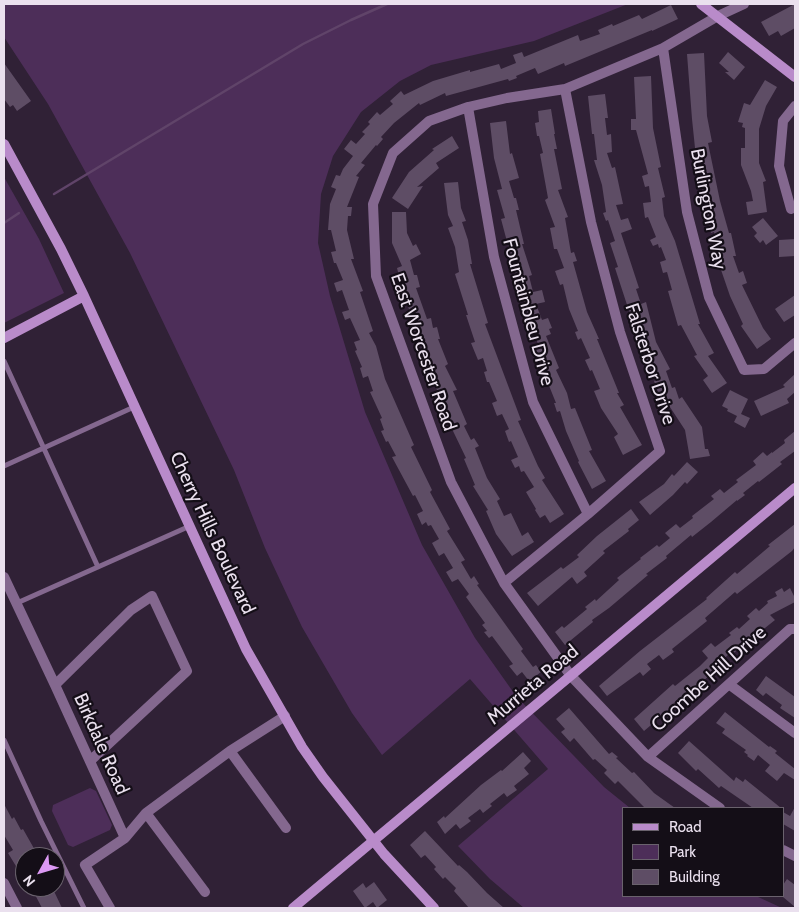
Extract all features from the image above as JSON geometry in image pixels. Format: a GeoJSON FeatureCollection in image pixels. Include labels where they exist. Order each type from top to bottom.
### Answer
{"type":"FeatureCollection","features":[{"type":"Feature","properties":{"kind":"street"},"geometry":{"type":"LineString","coordinates":[[701,4],[795,77]]}},
{"type":"Feature","properties":{"kind":"street","name":"East Worcester Road"},"geometry":{"type":"LineString","coordinates":[[719,807],[648,757],[570,676],[504,583],[451,482],[376,276],[373,204],[392,153],[429,122],[468,108],[507,98],[565,88],[663,48],[718,16],[744,4]]}},
{"type":"Feature","properties":{"kind":"street","name":"Burlington Way"},"geometry":{"type":"LineString","coordinates":[[663,48],[687,212],[709,297],[744,370],[764,369],[795,344]]}},
{"type":"Feature","properties":{"kind":"street","name":"Falsterbor Drive"},"geometry":{"type":"LineString","coordinates":[[504,583],[660,452],[620,332],[591,222],[565,88]]}},
{"type":"Feature","properties":{"kind":"street"},"geometry":{"type":"LineString","coordinates":[[791,209],[779,166],[783,122],[795,106]]}},
{"type":"Feature","properties":{"kind":"street","name":"Fountainbleu Drive"},"geometry":{"type":"LineString","coordinates":[[468,108],[494,257],[534,402],[588,514]]}},
{"type":"Feature","properties":{"kind":"street","name":"Cherry Hills Boulevard"},"geometry":{"type":"LineString","coordinates":[[4,144],[61,249],[84,296],[246,649],[302,747],[323,776],[409,883],[434,908]]}},
{"type":"Feature","properties":{"kind":"street"},"geometry":{"type":"LineString","coordinates":[[4,338],[84,296]]}},
{"type":"Feature","properties":{"kind":"street","name":"Murrieta Road"},"geometry":{"type":"LineString","coordinates":[[293,908],[795,488]]}},
{"type":"Feature","properties":{"kind":"street","name":"Birkdale Road"},"geometry":{"type":"LineString","coordinates":[[4,577],[56,685],[125,838]]}},
{"type":"Feature","properties":{"kind":"street"},"geometry":{"type":"LineString","coordinates":[[56,685],[131,610],[152,596],[187,671],[90,761]]}},
{"type":"Feature","properties":{"kind":"street","name":"Coombe Hill Drive"},"geometry":{"type":"LineString","coordinates":[[648,757],[790,629],[795,629]]}},
{"type":"Feature","properties":{"kind":"street"},"geometry":{"type":"LineString","coordinates":[[730,685],[795,734]]}},
{"type":"Feature","properties":{"kind":"street"},"geometry":{"type":"LineString","coordinates":[[110,908],[85,865],[125,838],[146,813],[230,751],[285,716]]}},
{"type":"Feature","properties":{"kind":"street"},"geometry":{"type":"LineString","coordinates":[[230,751],[286,828]]}},
{"type":"Feature","properties":{"kind":"street"},"geometry":{"type":"LineString","coordinates":[[146,813],[205,892]]}},
{"type":"Feature","properties":{"kind":"street"},"geometry":{"type":"LineString","coordinates":[[4,883],[17,908]]}},
{"type":"Feature","properties":{"kind":"lane"},"geometry":{"type":"LineString","coordinates":[[4,361],[98,567]]}},
{"type":"Feature","properties":{"kind":"lane"},"geometry":{"type":"LineString","coordinates":[[4,466],[135,406]]}},
{"type":"Feature","properties":{"kind":"lane"},"geometry":{"type":"LineString","coordinates":[[16,603],[190,526]]}},
{"type":"Feature","properties":{"kind":"lane"},"geometry":{"type":"LineString","coordinates":[[4,740],[84,908]]}},
{"type":"Feature","properties":{"kind":"green space"},"geometry":{"type":"Polygon","coordinates":[[[4,4],[628,4],[534,41],[431,65],[400,81],[361,112],[333,156],[321,194],[318,243],[330,296],[365,412],[422,545],[475,638],[516,696],[604,787],[629,807],[622,807],[622,897],[758,897],[782,908],[524,908],[490,879],[458,846],[548,769],[470,679],[382,755],[352,713],[302,627],[265,548],[234,470],[130,253],[48,104],[4,37],[4,4]]]}},
{"type":"Feature","properties":{"kind":"green space"},"geometry":{"type":"Polygon","coordinates":[[[4,177],[39,239],[64,293],[4,323],[4,177]]]}},
{"type":"Feature","properties":{"kind":"green space"},"geometry":{"type":"Polygon","coordinates":[[[90,788],[96,791],[112,825],[110,830],[73,847],[68,845],[52,811],[53,805],[90,788]]]}},
{"type":"Feature","properties":{"kind":"building"},"geometry":{"type":"Polygon","coordinates":[[[795,4],[795,28],[781,36],[778,31],[769,36],[761,22],[795,4]]]}},
{"type":"Feature","properties":{"kind":"building"},"geometry":{"type":"Polygon","coordinates":[[[671,5],[678,19],[565,66],[564,63],[538,74],[535,68],[509,81],[508,79],[446,96],[445,93],[420,105],[419,103],[394,123],[381,137],[383,139],[361,163],[365,165],[356,176],[359,177],[347,207],[352,207],[351,216],[348,216],[347,230],[354,259],[351,259],[363,291],[360,292],[373,331],[369,333],[376,346],[385,379],[414,445],[411,447],[432,490],[430,492],[450,529],[447,531],[465,560],[461,562],[471,579],[474,576],[479,584],[477,585],[523,649],[521,651],[533,667],[536,665],[541,672],[529,681],[522,672],[517,676],[509,666],[513,664],[492,636],[489,638],[484,632],[487,631],[482,625],[485,623],[466,597],[469,594],[458,579],[452,582],[446,572],[453,568],[444,553],[439,556],[432,543],[439,539],[431,525],[428,526],[426,522],[422,525],[417,514],[423,511],[392,457],[396,456],[381,431],[384,430],[380,419],[382,418],[370,392],[373,391],[368,376],[363,378],[360,368],[362,367],[355,351],[357,350],[354,342],[360,340],[350,318],[345,320],[342,312],[349,310],[342,290],[337,292],[334,283],[343,280],[336,263],[334,263],[331,252],[336,251],[331,230],[328,230],[330,204],[336,189],[331,187],[336,175],[340,176],[353,156],[344,149],[351,140],[356,144],[365,134],[362,132],[370,124],[368,122],[377,112],[380,115],[393,104],[390,101],[401,91],[404,95],[433,81],[470,70],[470,72],[499,64],[501,69],[516,63],[513,55],[522,52],[524,57],[578,35],[580,41],[600,34],[598,30],[612,24],[613,26],[639,15],[642,19],[671,5]]]}},
{"type":"Feature","properties":{"kind":"building"},"geometry":{"type":"Polygon","coordinates":[[[728,52],[745,67],[734,80],[725,72],[729,72],[719,63],[728,52]]]}},
{"type":"Feature","properties":{"kind":"building"},"geometry":{"type":"Polygon","coordinates":[[[704,53],[707,116],[712,142],[708,143],[720,201],[729,233],[731,233],[736,256],[733,256],[739,273],[743,271],[747,283],[742,285],[763,328],[771,339],[757,349],[741,326],[743,324],[730,296],[719,264],[721,264],[714,232],[711,233],[699,175],[701,174],[695,148],[687,54],[704,53]]]}},
{"type":"Feature","properties":{"kind":"building"},"geometry":{"type":"Polygon","coordinates":[[[4,63],[31,101],[17,111],[13,105],[10,107],[4,99],[4,63]]]}},
{"type":"Feature","properties":{"kind":"building"},"geometry":{"type":"Polygon","coordinates":[[[651,76],[653,128],[661,167],[658,168],[665,197],[662,198],[664,216],[675,241],[700,324],[698,324],[714,353],[708,356],[727,383],[712,393],[703,380],[708,376],[694,356],[697,355],[681,325],[678,326],[668,291],[672,290],[667,272],[663,273],[660,262],[666,260],[661,247],[659,248],[658,244],[653,246],[650,240],[656,237],[648,217],[645,218],[643,203],[651,202],[649,186],[645,187],[642,176],[648,174],[636,130],[631,130],[631,119],[636,119],[634,77],[651,76]]]}},
{"type":"Feature","properties":{"kind":"building"},"geometry":{"type":"Polygon","coordinates":[[[765,80],[777,87],[766,106],[759,129],[759,163],[766,181],[763,182],[767,212],[748,215],[746,202],[753,201],[741,165],[741,148],[745,148],[745,128],[742,127],[743,123],[738,122],[744,103],[750,105],[765,80]]]}},
{"type":"Feature","properties":{"kind":"building"},"geometry":{"type":"Polygon","coordinates":[[[605,94],[608,118],[605,118],[607,135],[611,134],[612,152],[607,153],[612,168],[615,167],[623,204],[616,205],[621,220],[628,218],[632,229],[621,233],[639,288],[636,289],[641,304],[646,302],[656,342],[670,369],[666,371],[672,388],[675,387],[679,399],[682,397],[702,427],[705,449],[708,449],[710,456],[690,459],[685,430],[666,401],[662,403],[654,381],[656,380],[643,354],[615,268],[618,267],[610,243],[615,241],[608,220],[606,221],[603,213],[606,212],[602,185],[594,160],[597,160],[588,96],[605,94]]]}},
{"type":"Feature","properties":{"kind":"building"},"geometry":{"type":"Polygon","coordinates":[[[551,109],[557,149],[554,149],[562,189],[558,190],[568,217],[565,218],[571,253],[574,252],[577,261],[573,262],[587,312],[619,393],[617,393],[624,405],[620,407],[642,445],[623,455],[614,437],[618,434],[601,408],[594,391],[600,389],[592,370],[590,371],[585,360],[590,358],[581,338],[578,340],[575,332],[578,331],[569,309],[563,284],[560,285],[555,271],[564,268],[557,249],[554,249],[550,228],[555,227],[545,200],[548,198],[540,154],[543,153],[535,123],[539,122],[538,111],[551,109]]]}},
{"type":"Feature","properties":{"kind":"building"},"geometry":{"type":"Polygon","coordinates":[[[506,121],[510,154],[512,153],[519,178],[509,181],[519,210],[516,210],[524,244],[522,244],[532,275],[529,276],[533,292],[542,290],[545,302],[536,304],[542,320],[548,318],[552,328],[549,329],[551,334],[546,336],[559,368],[556,370],[567,393],[571,409],[575,408],[592,450],[589,451],[606,481],[592,489],[578,462],[560,411],[557,412],[554,403],[556,403],[533,346],[538,344],[530,321],[528,322],[525,314],[527,313],[522,292],[518,293],[516,284],[518,283],[508,253],[510,253],[501,219],[505,218],[497,190],[502,189],[494,158],[490,123],[506,121]]]}},
{"type":"Feature","properties":{"kind":"building"},"geometry":{"type":"Polygon","coordinates":[[[452,136],[459,148],[436,163],[439,168],[417,187],[423,186],[408,209],[392,198],[409,172],[434,150],[432,149],[452,136]]]}},
{"type":"Feature","properties":{"kind":"building"},"geometry":{"type":"Polygon","coordinates":[[[458,182],[461,208],[466,221],[462,222],[468,240],[472,264],[470,264],[488,323],[485,324],[521,420],[518,421],[545,478],[542,480],[564,514],[550,523],[545,515],[540,518],[535,510],[526,492],[534,487],[524,471],[521,472],[519,466],[515,468],[511,460],[518,457],[505,431],[509,429],[502,414],[497,416],[492,403],[497,401],[489,382],[487,382],[484,372],[487,371],[483,358],[478,360],[471,343],[475,342],[455,274],[459,272],[455,247],[448,228],[453,226],[448,215],[444,183],[458,182]]]}},
{"type":"Feature","properties":{"kind":"building"},"geometry":{"type":"Polygon","coordinates":[[[392,212],[406,212],[407,233],[413,246],[416,244],[421,254],[410,260],[420,287],[416,288],[427,319],[431,318],[433,328],[437,327],[440,339],[438,339],[448,364],[445,366],[457,390],[453,391],[467,424],[464,426],[471,440],[474,438],[479,446],[475,448],[487,478],[500,499],[497,501],[504,516],[511,513],[522,536],[528,532],[534,542],[512,556],[496,534],[486,511],[488,510],[473,486],[475,485],[464,459],[466,458],[440,404],[443,402],[420,350],[422,349],[414,318],[412,318],[405,298],[407,297],[402,276],[399,276],[397,268],[402,266],[392,243],[392,212]]]}},
{"type":"Feature","properties":{"kind":"building"},"geometry":{"type":"Polygon","coordinates":[[[763,218],[778,236],[766,245],[763,240],[760,243],[754,236],[757,233],[752,227],[763,218]]]}},
{"type":"Feature","properties":{"kind":"building"},"geometry":{"type":"Polygon","coordinates":[[[795,239],[795,256],[779,257],[779,240],[795,239]]]}},
{"type":"Feature","properties":{"kind":"building"},"geometry":{"type":"Polygon","coordinates":[[[795,295],[795,315],[784,322],[775,309],[795,295]]]}},
{"type":"Feature","properties":{"kind":"building"},"geometry":{"type":"Polygon","coordinates":[[[795,374],[795,392],[787,399],[789,403],[761,416],[754,401],[785,387],[783,385],[795,374]]]}},
{"type":"Feature","properties":{"kind":"building"},"geometry":{"type":"Polygon","coordinates":[[[730,390],[748,399],[741,414],[750,418],[745,428],[734,422],[737,416],[722,406],[730,390]]]}},
{"type":"Feature","properties":{"kind":"building"},"geometry":{"type":"Polygon","coordinates":[[[795,431],[795,451],[780,462],[782,464],[743,493],[745,495],[692,537],[691,535],[666,556],[667,558],[646,574],[648,575],[592,620],[593,622],[565,645],[555,632],[562,626],[564,628],[587,609],[585,607],[595,599],[596,601],[619,580],[617,578],[640,558],[670,538],[665,533],[676,524],[680,528],[693,518],[692,516],[714,499],[711,496],[720,489],[724,493],[738,482],[736,480],[756,465],[753,461],[763,452],[767,456],[772,453],[785,443],[784,440],[795,431]]]}},
{"type":"Feature","properties":{"kind":"building"},"geometry":{"type":"Polygon","coordinates":[[[687,462],[698,472],[687,484],[685,482],[650,515],[639,502],[664,484],[672,474],[674,476],[687,462]]]}},
{"type":"Feature","properties":{"kind":"building"},"geometry":{"type":"Polygon","coordinates":[[[631,509],[639,520],[628,529],[629,531],[603,551],[605,553],[584,572],[587,576],[577,584],[572,577],[538,606],[527,593],[561,567],[563,569],[579,557],[577,555],[597,536],[631,509]]]}},
{"type":"Feature","properties":{"kind":"building"},"geometry":{"type":"Polygon","coordinates":[[[795,524],[795,547],[792,551],[737,594],[735,592],[705,618],[707,621],[672,649],[674,652],[663,660],[659,655],[647,664],[651,669],[643,676],[640,672],[607,696],[599,686],[640,651],[707,599],[735,572],[737,574],[770,546],[768,545],[795,524]]]}},
{"type":"Feature","properties":{"kind":"building"},"geometry":{"type":"Polygon","coordinates":[[[782,588],[784,592],[790,588],[795,602],[770,615],[775,620],[730,656],[729,654],[714,668],[716,670],[644,731],[634,719],[673,684],[675,686],[700,666],[708,658],[702,651],[711,643],[715,647],[731,635],[729,633],[737,627],[739,629],[750,619],[747,616],[756,608],[759,611],[768,603],[767,601],[777,596],[775,592],[782,588]]]}},
{"type":"Feature","properties":{"kind":"building"},"geometry":{"type":"Polygon","coordinates":[[[766,676],[795,697],[795,718],[780,708],[782,705],[766,693],[763,696],[756,690],[766,676]]]}},
{"type":"Feature","properties":{"kind":"building"},"geometry":{"type":"Polygon","coordinates":[[[569,708],[609,754],[612,752],[654,793],[674,807],[644,807],[618,781],[615,784],[604,773],[607,770],[595,759],[593,760],[574,738],[570,742],[561,732],[565,729],[556,719],[569,708]]]}},
{"type":"Feature","properties":{"kind":"building"},"geometry":{"type":"Polygon","coordinates":[[[725,712],[769,747],[777,751],[775,753],[795,769],[795,780],[784,773],[777,781],[765,771],[770,765],[758,755],[754,761],[744,752],[746,750],[722,733],[725,729],[716,723],[725,712]]]}},
{"type":"Feature","properties":{"kind":"building"},"geometry":{"type":"Polygon","coordinates":[[[689,741],[734,781],[736,777],[743,782],[745,779],[780,807],[752,807],[721,786],[719,788],[698,769],[696,771],[678,753],[689,741]]]}},
{"type":"Feature","properties":{"kind":"building"},"geometry":{"type":"Polygon","coordinates":[[[523,752],[531,761],[524,768],[529,774],[514,786],[517,790],[507,797],[504,793],[490,804],[492,806],[483,813],[480,809],[468,818],[471,821],[460,829],[456,824],[445,834],[437,822],[444,816],[445,818],[481,785],[502,771],[523,752]]]}},
{"type":"Feature","properties":{"kind":"building"},"geometry":{"type":"Polygon","coordinates":[[[4,804],[12,819],[14,817],[33,847],[15,847],[15,865],[8,853],[13,850],[4,835],[4,804]]]}},
{"type":"Feature","properties":{"kind":"building"},"geometry":{"type":"Polygon","coordinates":[[[795,807],[795,831],[784,825],[784,813],[790,816],[795,807]]]}},
{"type":"Feature","properties":{"kind":"building"},"geometry":{"type":"Polygon","coordinates":[[[425,831],[458,866],[467,872],[504,908],[469,908],[454,891],[456,888],[445,877],[443,879],[434,869],[436,867],[425,855],[421,858],[410,845],[425,831]]]}},
{"type":"Feature","properties":{"kind":"building"},"geometry":{"type":"Polygon","coordinates":[[[787,879],[795,885],[795,907],[783,897],[784,884],[787,879]]]}},
{"type":"Feature","properties":{"kind":"building"},"geometry":{"type":"Polygon","coordinates":[[[374,882],[387,900],[377,908],[373,902],[365,908],[353,891],[363,883],[366,888],[374,882]]]}},
{"type":"Feature","properties":{"kind":"building"},"geometry":{"type":"Polygon","coordinates":[[[36,897],[57,897],[62,908],[42,908],[36,897]]]}},
{"type":"Feature","properties":{"kind":"waterway"},"geometry":{"type":"LineString","coordinates":[[54,194],[303,44],[387,4]]}},
{"type":"Feature","properties":{"kind":"waterway"},"geometry":{"type":"LineString","coordinates":[[4,223],[19,213]]}}]}
